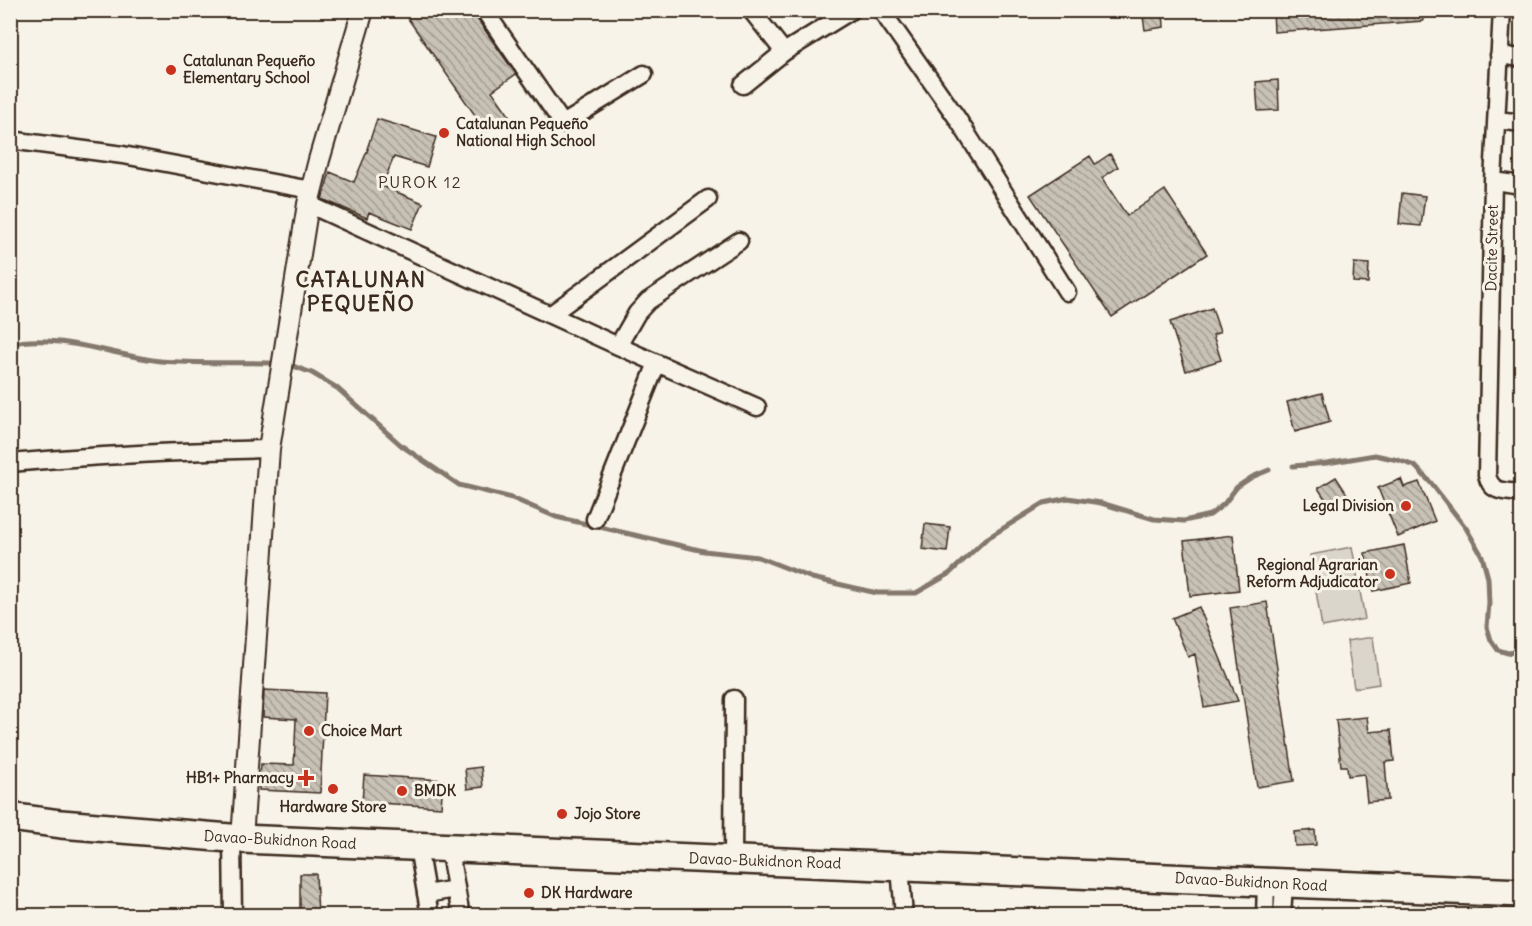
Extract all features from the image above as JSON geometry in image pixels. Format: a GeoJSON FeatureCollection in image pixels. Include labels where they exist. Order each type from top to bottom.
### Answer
{"type":"FeatureCollection","features":[{"type":"Feature","properties":{"kind":"highway","name":"Davao-Bukidnon Road"},"geometry":{"type":"LineString","coordinates":[[10,816],[61,825],[237,839],[1521,893]]}},
{"type":"Feature","properties":{"kind":"street"},"geometry":{"type":"LineString","coordinates":[[232,915],[269,449],[310,197],[363,10]]}},
{"type":"Feature","properties":{"kind":"street"},"geometry":{"type":"LineString","coordinates":[[484,10],[563,124],[644,75]]}},
{"type":"Feature","properties":{"kind":"street"},"geometry":{"type":"LineString","coordinates":[[751,10],[784,52]]}},
{"type":"Feature","properties":{"kind":"street"},"geometry":{"type":"LineString","coordinates":[[743,85],[784,52],[852,10]]}},
{"type":"Feature","properties":{"kind":"street"},"geometry":{"type":"LineString","coordinates":[[881,10],[957,118],[1067,292]]}},
{"type":"Feature","properties":{"kind":"street","name":"Dacite Street"},"geometry":{"type":"LineString","coordinates":[[1502,10],[1493,181],[1487,475],[1488,482],[1494,489],[1521,493]]}},
{"type":"Feature","properties":{"kind":"street"},"geometry":{"type":"LineString","coordinates":[[1499,55],[1521,58]]}},
{"type":"Feature","properties":{"kind":"street"},"geometry":{"type":"LineString","coordinates":[[1497,120],[1521,123]]}},
{"type":"Feature","properties":{"kind":"street"},"geometry":{"type":"LineString","coordinates":[[10,140],[123,155],[310,197],[550,315],[757,407]]}},
{"type":"Feature","properties":{"kind":"street"},"geometry":{"type":"LineString","coordinates":[[1493,181],[1521,184]]}},
{"type":"Feature","properties":{"kind":"street"},"geometry":{"type":"LineString","coordinates":[[550,315],[708,199]]}},
{"type":"Feature","properties":{"kind":"street"},"geometry":{"type":"LineString","coordinates":[[618,346],[637,313],[648,301],[739,241]]}},
{"type":"Feature","properties":{"kind":"street"},"geometry":{"type":"LineString","coordinates":[[595,519],[657,363]]}},
{"type":"Feature","properties":{"kind":"street"},"geometry":{"type":"LineString","coordinates":[[10,463],[152,452],[269,449]]}},
{"type":"Feature","properties":{"kind":"street"},"geometry":{"type":"LineString","coordinates":[[733,860],[734,699]]}},
{"type":"Feature","properties":{"kind":"street"},"geometry":{"type":"LineString","coordinates":[[418,847],[430,915]]}},
{"type":"Feature","properties":{"kind":"street"},"geometry":{"type":"LineString","coordinates":[[449,848],[461,915]]}},
{"type":"Feature","properties":{"kind":"street"},"geometry":{"type":"LineString","coordinates":[[900,867],[904,915]]}},
{"type":"Feature","properties":{"kind":"street"},"geometry":{"type":"LineString","coordinates":[[1264,915],[1275,883]]}},
{"type":"Feature","properties":{"kind":"street"},"geometry":{"type":"LineString","coordinates":[[1275,883],[1282,915]]}},
{"type":"Feature","properties":{"kind":"street"},"geometry":{"type":"LineString","coordinates":[[426,894],[456,889]]}},
{"type":"Feature","properties":{"kind":"shaded area"},"geometry":{"type":"Polygon","coordinates":[[[1352,547],[1365,619],[1322,627],[1310,555],[1352,547]]]}},
{"type":"Feature","properties":{"kind":"shaded area"},"geometry":{"type":"Polygon","coordinates":[[[1373,637],[1379,684],[1354,688],[1347,641],[1373,637]]]}},
{"type":"Feature","properties":{"kind":"building"},"geometry":{"type":"Polygon","coordinates":[[[402,10],[474,10],[475,16],[516,74],[492,91],[509,115],[486,131],[402,10]]]}},
{"type":"Feature","properties":{"kind":"building"},"geometry":{"type":"Polygon","coordinates":[[[1142,10],[1163,10],[1164,27],[1145,30],[1142,10]]]}},
{"type":"Feature","properties":{"kind":"building"},"geometry":{"type":"Polygon","coordinates":[[[1273,10],[1422,10],[1423,21],[1274,32],[1273,10]]]}},
{"type":"Feature","properties":{"kind":"building"},"geometry":{"type":"Polygon","coordinates":[[[1278,80],[1279,110],[1258,111],[1256,82],[1278,80]]]}},
{"type":"Feature","properties":{"kind":"building"},"geometry":{"type":"Polygon","coordinates":[[[377,119],[436,137],[427,167],[394,157],[382,186],[423,203],[412,229],[369,212],[367,218],[322,199],[330,172],[354,182],[368,149],[377,119]]]}},
{"type":"Feature","properties":{"kind":"building"},"geometry":{"type":"Polygon","coordinates":[[[1110,154],[1118,167],[1102,178],[1127,216],[1165,190],[1207,254],[1112,317],[1030,195],[1090,156],[1095,164],[1110,154]]]}},
{"type":"Feature","properties":{"kind":"building"},"geometry":{"type":"Polygon","coordinates":[[[1402,193],[1425,196],[1421,226],[1399,224],[1402,193]]]}},
{"type":"Feature","properties":{"kind":"building"},"geometry":{"type":"Polygon","coordinates":[[[1354,263],[1369,264],[1368,283],[1353,282],[1354,263]]]}},
{"type":"Feature","properties":{"kind":"building"},"geometry":{"type":"Polygon","coordinates":[[[1212,308],[1220,332],[1213,335],[1221,360],[1186,371],[1170,322],[1212,308]]]}},
{"type":"Feature","properties":{"kind":"building"},"geometry":{"type":"Polygon","coordinates":[[[1322,393],[1330,422],[1295,432],[1287,402],[1322,393]]]}},
{"type":"Feature","properties":{"kind":"building"},"geometry":{"type":"Polygon","coordinates":[[[1336,477],[1347,494],[1329,505],[1318,488],[1336,477]]]}},
{"type":"Feature","properties":{"kind":"building"},"geometry":{"type":"Polygon","coordinates":[[[1401,479],[1404,487],[1419,482],[1435,521],[1398,537],[1378,488],[1401,479]]]}},
{"type":"Feature","properties":{"kind":"building"},"geometry":{"type":"Polygon","coordinates":[[[925,524],[950,527],[947,552],[922,549],[925,524]]]}},
{"type":"Feature","properties":{"kind":"building"},"geometry":{"type":"Polygon","coordinates":[[[1233,535],[1239,590],[1190,596],[1184,541],[1233,535]]]}},
{"type":"Feature","properties":{"kind":"building"},"geometry":{"type":"Polygon","coordinates":[[[1404,545],[1411,583],[1373,591],[1365,553],[1404,545]]]}},
{"type":"Feature","properties":{"kind":"building"},"geometry":{"type":"Polygon","coordinates":[[[1267,602],[1294,781],[1257,787],[1230,608],[1267,602]]]}},
{"type":"Feature","properties":{"kind":"building"},"geometry":{"type":"Polygon","coordinates":[[[1199,607],[1238,701],[1204,707],[1195,654],[1188,657],[1172,618],[1199,607]]]}},
{"type":"Feature","properties":{"kind":"building","name":"Choice Mart"},"geometry":{"type":"Polygon","coordinates":[[[264,690],[325,693],[320,793],[259,790],[261,764],[294,765],[296,719],[263,717],[264,690]]]}},
{"type":"Feature","properties":{"kind":"building"},"geometry":{"type":"Polygon","coordinates":[[[1367,717],[1369,732],[1391,730],[1394,761],[1385,762],[1388,800],[1367,802],[1364,774],[1348,776],[1347,766],[1341,766],[1336,720],[1367,717]]]}},
{"type":"Feature","properties":{"kind":"building"},"geometry":{"type":"Polygon","coordinates":[[[481,767],[483,787],[467,789],[465,769],[481,767]]]}},
{"type":"Feature","properties":{"kind":"building","name":"BMDK"},"geometry":{"type":"Polygon","coordinates":[[[364,775],[443,780],[441,807],[362,802],[364,775]]]}},
{"type":"Feature","properties":{"kind":"building"},"geometry":{"type":"Polygon","coordinates":[[[1315,830],[1316,845],[1295,846],[1294,832],[1315,830]]]}},
{"type":"Feature","properties":{"kind":"building"},"geometry":{"type":"Polygon","coordinates":[[[300,874],[316,874],[318,915],[300,915],[300,874]]]}},
{"type":"Feature","properties":{"kind":"waterway"},"geometry":{"type":"LineString","coordinates":[[10,344],[27,341],[65,343],[161,361],[273,363]]}},
{"type":"Feature","properties":{"kind":"waterway"},"geometry":{"type":"LineString","coordinates":[[293,366],[312,373],[337,388],[402,446],[459,485],[512,498],[556,517],[704,551],[758,557],[812,578],[877,593],[916,593],[949,574],[986,539],[1044,503],[1068,498],[1101,503],[1154,519],[1184,521],[1210,515],[1224,504],[1237,487],[1269,470]]}},
{"type":"Feature","properties":{"kind":"waterway"},"geometry":{"type":"LineString","coordinates":[[1293,466],[1375,455],[1415,466],[1466,528],[1482,556],[1488,578],[1487,627],[1491,640],[1498,650],[1508,653],[1522,651]]}},
{"type":"Feature","properties":{"kind":"place","name":"Catalunan Pequeño Elementary School"},"geometry":{"type":"Point","coordinates":[171,70]}},
{"type":"Feature","properties":{"kind":"place","name":"Catalunan Pequeño National High School"},"geometry":{"type":"Point","coordinates":[444,133]}},
{"type":"Feature","properties":{"kind":"place","name":"Legal Division"},"geometry":{"type":"Point","coordinates":[1406,506]}},
{"type":"Feature","properties":{"kind":"place","name":"Regional Agrarian Reform Adjudicator"},"geometry":{"type":"Point","coordinates":[1390,574]}},
{"type":"Feature","properties":{"kind":"place","name":"Choice Mart"},"geometry":{"type":"Point","coordinates":[309,731]}},
{"type":"Feature","properties":{"kind":"place","name":"HB1+ Pharmacy"},"geometry":{"type":"Point","coordinates":[306,778]}},
{"type":"Feature","properties":{"kind":"place","name":"Hardware Store"},"geometry":{"type":"Point","coordinates":[333,789]}},
{"type":"Feature","properties":{"kind":"place","name":"BMDK"},"geometry":{"type":"Point","coordinates":[402,791]}},
{"type":"Feature","properties":{"kind":"place","name":"Jojo Store"},"geometry":{"type":"Point","coordinates":[562,814]}},
{"type":"Feature","properties":{"kind":"place","name":"DK Hardware"},"geometry":{"type":"Point","coordinates":[529,893]}},
{"type":"Feature","properties":{"kind":"district","name":"PUROK 12"},"geometry":{"type":"Point","coordinates":[420,182]}},
{"type":"Feature","properties":{"kind":"district","name":"CATALUNAN PEQUEÑO"},"geometry":{"type":"Point","coordinates":[361,292]}}]}
